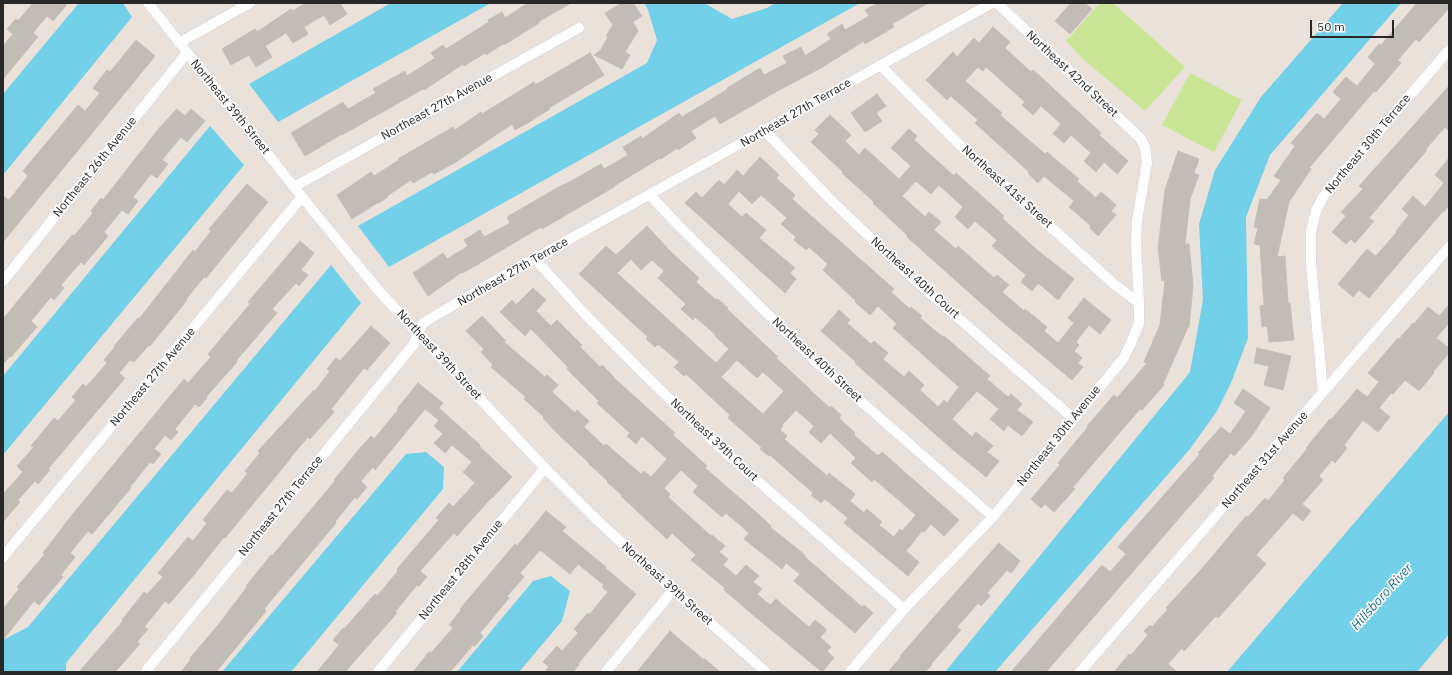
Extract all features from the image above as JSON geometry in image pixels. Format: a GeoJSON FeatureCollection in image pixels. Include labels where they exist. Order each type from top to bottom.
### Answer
{"type":"FeatureCollection","features":[{"type":"Feature","properties":{"kind":"street","name":"Northeast 39th Street"},"geometry":{"type":"LineString","coordinates":[[148,3],[378,290],[545,468],[596,519],[673,590],[766,672]]}},
{"type":"Feature","properties":{"kind":"street"},"geometry":{"type":"LineString","coordinates":[[179,43],[250,3]]}},
{"type":"Feature","properties":{"kind":"street","name":"Northeast 27th Terrace"},"geometry":{"type":"LineString","coordinates":[[146,671],[414,344],[424,323],[535,259],[992,3]]}},
{"type":"Feature","properties":{"kind":"street","name":"Northeast 42nd Street"},"geometry":{"type":"LineString","coordinates":[[997,3],[1140,138],[1145,147]]}},
{"type":"Feature","properties":{"kind":"street","name":"Northeast 27th Avenue"},"geometry":{"type":"LineString","coordinates":[[294,187],[579,28]]}},
{"type":"Feature","properties":{"kind":"street","name":"Northeast 30th Terrace"},"geometry":{"type":"LineString","coordinates":[[1323,392],[1311,263],[1311,231],[1316,210],[1323,197],[1336,181],[1449,50]]}},
{"type":"Feature","properties":{"kind":"street","name":"Northeast 26th Avenue"},"geometry":{"type":"LineString","coordinates":[[3,281],[187,53]]}},
{"type":"Feature","properties":{"kind":"street","name":"Northeast 41st Street"},"geometry":{"type":"LineString","coordinates":[[880,65],[964,149],[1114,284],[1139,303]]}},
{"type":"Feature","properties":{"kind":"street","name":"Northeast 40th Court"},"geometry":{"type":"LineString","coordinates":[[765,131],[828,197],[910,276],[1073,418]]}},
{"type":"Feature","properties":{"kind":"street","name":"Northeast 30th Avenue"},"geometry":{"type":"LineString","coordinates":[[850,672],[904,609],[993,517],[1123,359],[1139,323],[1136,242],[1137,220],[1147,163],[1145,147]]}},
{"type":"Feature","properties":{"kind":"street","name":"Northeast 40th Street"},"geometry":{"type":"LineString","coordinates":[[650,195],[678,225],[815,361],[993,517]]}},
{"type":"Feature","properties":{"kind":"street","name":"Northeast 27th Avenue"},"geometry":{"type":"LineString","coordinates":[[3,557],[302,197]]}},
{"type":"Feature","properties":{"kind":"street","name":"Northeast 31st Avenue"},"geometry":{"type":"LineString","coordinates":[[1080,672],[1449,247]]}},
{"type":"Feature","properties":{"kind":"street","name":"Northeast 39th Court"},"geometry":{"type":"LineString","coordinates":[[535,259],[583,312],[719,447],[904,609]]}},
{"type":"Feature","properties":{"kind":"street","name":"Northeast 28th Avenue"},"geometry":{"type":"LineString","coordinates":[[378,672],[545,468]]}},
{"type":"Feature","properties":{"kind":"street"},"geometry":{"type":"LineString","coordinates":[[606,672],[673,590]]}},
{"type":"Feature","properties":{"kind":"green space"},"geometry":{"type":"Polygon","coordinates":[[[1100,3],[1113,3],[1185,67],[1145,111],[1084,60],[1066,41],[1100,3]]]}},
{"type":"Feature","properties":{"kind":"green space"},"geometry":{"type":"Polygon","coordinates":[[[1190,73],[1242,100],[1214,152],[1162,125],[1190,73]]]}},
{"type":"Feature","properties":{"kind":"water"},"geometry":{"type":"Polygon","coordinates":[[[79,3],[123,3],[132,17],[3,175],[3,94],[79,3]]]}},
{"type":"Feature","properties":{"kind":"water"},"geometry":{"type":"Polygon","coordinates":[[[391,3],[491,3],[278,122],[249,84],[391,3]]]}},
{"type":"Feature","properties":{"kind":"water"},"geometry":{"type":"Polygon","coordinates":[[[644,3],[704,3],[732,19],[767,8],[775,3],[860,3],[389,267],[358,226],[647,63],[657,40],[648,10],[644,3]]]}},
{"type":"Feature","properties":{"kind":"water"},"geometry":{"type":"Polygon","coordinates":[[[1343,3],[1401,3],[1270,155],[1246,217],[1248,338],[1231,383],[1217,411],[1190,449],[995,672],[945,672],[1190,372],[1203,300],[1199,224],[1215,170],[1261,97],[1343,3]]]}},
{"type":"Feature","properties":{"kind":"water"},"geometry":{"type":"Polygon","coordinates":[[[210,126],[244,165],[3,455],[3,376],[210,126]]]}},
{"type":"Feature","properties":{"kind":"water"},"geometry":{"type":"Polygon","coordinates":[[[331,265],[361,303],[66,663],[66,672],[3,672],[3,640],[28,627],[331,265]]]}},
{"type":"Feature","properties":{"kind":"water","name":"Hillsboro River"},"geometry":{"type":"Polygon","coordinates":[[[1449,412],[1449,634],[1417,672],[1227,672],[1449,412]]]}},
{"type":"Feature","properties":{"kind":"water"},"geometry":{"type":"Polygon","coordinates":[[[426,452],[444,467],[443,489],[291,672],[222,672],[406,454],[426,452]]]}},
{"type":"Feature","properties":{"kind":"water"},"geometry":{"type":"Polygon","coordinates":[[[551,576],[570,591],[562,621],[519,672],[457,672],[533,581],[551,576]]]}},
{"type":"Feature","properties":{"kind":"building"},"geometry":{"type":"Polygon","coordinates":[[[33,3],[68,3],[53,21],[47,16],[33,33],[38,37],[3,79],[3,46],[13,34],[7,29],[16,19],[18,21],[33,3]]]}},
{"type":"Feature","properties":{"kind":"building"},"geometry":{"type":"Polygon","coordinates":[[[306,3],[340,3],[347,14],[330,25],[324,15],[304,27],[308,34],[293,43],[286,33],[265,46],[272,57],[256,67],[249,55],[231,65],[222,49],[255,29],[257,32],[291,9],[293,11],[306,3]]]}},
{"type":"Feature","properties":{"kind":"building"},"geometry":{"type":"Polygon","coordinates":[[[528,3],[571,3],[538,22],[539,23],[504,45],[503,44],[486,55],[485,53],[464,66],[463,64],[424,90],[423,89],[305,156],[291,133],[343,102],[348,109],[376,93],[373,89],[405,71],[407,76],[435,58],[431,53],[443,45],[446,49],[502,12],[505,18],[528,3]]]}},
{"type":"Feature","properties":{"kind":"building"},"geometry":{"type":"Polygon","coordinates":[[[622,3],[633,3],[642,16],[633,22],[638,31],[625,52],[630,55],[622,69],[594,55],[600,51],[608,37],[606,36],[613,25],[605,13],[622,3]]]}},
{"type":"Feature","properties":{"kind":"building"},"geometry":{"type":"Polygon","coordinates":[[[878,3],[928,3],[892,24],[894,27],[865,44],[864,41],[821,68],[720,124],[715,116],[691,131],[696,138],[678,150],[677,148],[661,159],[660,158],[542,229],[541,227],[463,273],[462,272],[428,296],[413,273],[443,253],[447,259],[468,246],[464,240],[480,230],[484,237],[510,223],[507,217],[564,184],[601,164],[604,169],[628,155],[623,147],[641,136],[642,139],[679,113],[682,117],[760,68],[764,75],[787,63],[783,56],[801,47],[805,56],[831,39],[827,34],[842,24],[845,30],[869,16],[865,10],[878,3]]]}},
{"type":"Feature","properties":{"kind":"building"},"geometry":{"type":"Polygon","coordinates":[[[1071,3],[1085,3],[1092,9],[1070,34],[1055,21],[1071,3]]]}},
{"type":"Feature","properties":{"kind":"building"},"geometry":{"type":"Polygon","coordinates":[[[1417,3],[1449,3],[1449,8],[1419,42],[1416,39],[1398,60],[1401,63],[1376,92],[1374,91],[1309,168],[1311,169],[1289,202],[1277,257],[1285,256],[1288,303],[1290,303],[1294,340],[1269,342],[1267,326],[1262,327],[1260,306],[1264,305],[1260,245],[1254,244],[1258,228],[1254,227],[1260,199],[1267,200],[1281,180],[1274,176],[1295,146],[1291,143],[1317,113],[1324,119],[1341,99],[1333,92],[1346,77],[1357,86],[1375,64],[1368,57],[1379,44],[1381,45],[1417,3]]]}},
{"type":"Feature","properties":{"kind":"building"},"geometry":{"type":"Polygon","coordinates":[[[993,27],[1010,42],[1005,48],[1031,72],[1033,70],[1040,76],[1101,133],[1099,135],[1128,161],[1117,174],[1104,162],[1096,172],[1084,161],[1091,153],[1071,135],[1064,143],[1053,134],[1061,124],[1041,106],[1033,115],[1022,105],[1025,102],[986,67],[983,71],[978,67],[965,81],[1002,113],[1000,115],[1045,154],[1047,152],[1079,179],[1077,181],[1096,198],[1101,192],[1116,205],[1111,211],[1116,215],[1098,236],[1090,228],[1091,226],[1069,207],[1074,201],[1044,176],[1038,183],[1028,173],[1029,172],[975,123],[978,120],[951,96],[947,100],[926,80],[953,52],[957,57],[974,38],[979,43],[993,27]]]}},
{"type":"Feature","properties":{"kind":"building"},"geometry":{"type":"Polygon","coordinates":[[[136,40],[155,56],[3,242],[3,196],[9,200],[28,176],[23,171],[78,105],[85,111],[100,93],[93,88],[107,70],[110,72],[136,40]]]}},
{"type":"Feature","properties":{"kind":"building"},"geometry":{"type":"Polygon","coordinates":[[[590,53],[604,75],[515,130],[512,124],[456,162],[434,174],[432,172],[413,183],[411,180],[387,196],[388,197],[352,219],[337,195],[371,172],[374,176],[399,160],[398,159],[453,127],[455,130],[481,112],[482,114],[534,82],[535,85],[590,53]]]}},
{"type":"Feature","properties":{"kind":"building"},"geometry":{"type":"Polygon","coordinates":[[[1449,86],[1449,131],[1445,127],[1426,149],[1427,150],[1369,218],[1374,221],[1355,243],[1351,239],[1346,244],[1332,232],[1346,216],[1341,212],[1363,189],[1359,186],[1449,86]]]}},
{"type":"Feature","properties":{"kind":"building"},"geometry":{"type":"Polygon","coordinates":[[[877,94],[886,106],[876,113],[882,121],[865,132],[851,113],[877,94]]]}},
{"type":"Feature","properties":{"kind":"building"},"geometry":{"type":"Polygon","coordinates":[[[177,109],[185,116],[191,109],[205,121],[187,142],[181,137],[162,160],[168,164],[157,178],[151,174],[133,197],[138,201],[128,214],[122,210],[104,232],[108,236],[84,265],[81,262],[61,285],[64,288],[54,300],[51,297],[31,321],[37,327],[3,364],[3,319],[72,235],[74,236],[93,213],[91,211],[101,198],[103,200],[160,127],[177,109]]]}},
{"type":"Feature","properties":{"kind":"building"},"geometry":{"type":"Polygon","coordinates":[[[830,115],[851,135],[845,141],[859,155],[865,148],[899,179],[911,166],[891,148],[909,129],[917,136],[914,140],[954,176],[956,173],[1004,216],[1002,218],[1037,250],[1074,279],[1058,300],[1038,283],[1032,291],[1021,282],[1026,275],[992,246],[997,240],[975,221],[968,229],[955,217],[963,207],[939,185],[931,194],[916,181],[902,196],[925,217],[929,212],[941,222],[934,230],[956,249],[958,246],[994,278],[997,275],[1009,285],[1002,292],[1024,311],[1025,309],[1047,327],[1044,331],[1058,343],[1074,323],[1068,318],[1084,298],[1111,320],[1100,334],[1089,325],[1076,342],[1079,345],[1074,351],[1082,358],[1078,363],[1083,367],[1072,380],[999,319],[907,237],[908,236],[873,203],[874,202],[811,142],[819,134],[815,130],[830,115]]]}},
{"type":"Feature","properties":{"kind":"building"},"geometry":{"type":"Polygon","coordinates":[[[1178,151],[1199,159],[1194,173],[1199,175],[1190,199],[1185,244],[1189,244],[1193,286],[1189,327],[1163,384],[1164,385],[1142,410],[1140,409],[1073,487],[1075,489],[1054,512],[1045,504],[1041,508],[1031,499],[1060,465],[1058,463],[1088,427],[1087,426],[1114,395],[1117,398],[1147,363],[1144,362],[1160,325],[1165,280],[1162,281],[1158,248],[1165,190],[1178,151]]]}},
{"type":"Feature","properties":{"kind":"building"},"geometry":{"type":"Polygon","coordinates":[[[760,157],[779,175],[776,178],[795,195],[792,199],[894,289],[891,292],[910,309],[911,307],[922,316],[920,318],[943,337],[944,336],[990,376],[987,379],[1008,397],[1011,394],[1022,404],[1017,410],[1033,422],[1022,436],[1008,425],[1004,431],[990,419],[999,409],[977,391],[952,419],[972,437],[976,432],[993,446],[987,452],[999,461],[986,477],[951,448],[821,331],[839,310],[850,320],[847,323],[871,344],[874,341],[888,353],[883,359],[904,377],[909,371],[924,385],[920,390],[938,407],[944,400],[947,403],[959,387],[893,328],[897,324],[878,306],[870,315],[855,302],[856,301],[823,270],[828,264],[809,247],[806,250],[794,240],[796,237],[781,224],[787,218],[761,195],[752,204],[739,191],[728,204],[742,217],[746,213],[766,230],[759,238],[795,268],[790,273],[796,279],[785,293],[685,203],[696,192],[702,198],[719,180],[724,185],[737,170],[743,176],[760,157]]]}},
{"type":"Feature","properties":{"kind":"building"},"geometry":{"type":"Polygon","coordinates":[[[1449,158],[1449,206],[1444,212],[1443,211],[1369,298],[1359,290],[1353,297],[1338,284],[1367,249],[1376,256],[1397,232],[1396,231],[1409,215],[1402,209],[1413,196],[1425,207],[1444,183],[1435,175],[1449,158]]]}},
{"type":"Feature","properties":{"kind":"building"},"geometry":{"type":"Polygon","coordinates":[[[247,184],[268,202],[206,278],[204,277],[150,346],[149,345],[134,362],[130,360],[119,373],[125,378],[48,469],[50,470],[38,484],[35,481],[18,500],[20,502],[3,522],[3,494],[23,472],[17,466],[34,447],[31,446],[54,418],[58,421],[76,400],[72,397],[83,384],[86,387],[107,363],[104,360],[115,347],[114,346],[138,318],[139,319],[193,250],[195,252],[211,231],[209,229],[247,184]]]}},
{"type":"Feature","properties":{"kind":"building"},"geometry":{"type":"Polygon","coordinates":[[[647,226],[670,251],[699,278],[696,282],[716,300],[718,299],[728,308],[727,309],[778,357],[776,358],[810,390],[830,408],[831,406],[841,415],[839,418],[855,433],[854,435],[878,456],[882,452],[959,520],[944,536],[931,524],[924,532],[922,531],[906,551],[919,562],[908,576],[844,523],[848,518],[825,499],[821,503],[811,495],[813,493],[770,455],[769,456],[760,449],[762,448],[728,418],[730,415],[686,374],[684,376],[674,367],[679,362],[658,344],[655,347],[646,339],[648,337],[579,274],[606,246],[616,255],[647,226]],[[631,259],[617,273],[716,363],[729,349],[715,336],[716,335],[695,317],[693,320],[681,309],[686,304],[658,278],[664,271],[652,260],[641,270],[631,259]],[[737,360],[721,377],[763,414],[784,391],[763,372],[757,378],[737,360]],[[796,410],[782,425],[783,426],[780,430],[787,436],[784,439],[827,476],[829,473],[855,494],[850,501],[864,513],[867,509],[882,522],[879,525],[894,537],[900,529],[902,531],[916,515],[874,479],[872,482],[851,463],[856,458],[830,433],[821,443],[809,432],[814,426],[796,410]]]}},
{"type":"Feature","properties":{"kind":"building"},"geometry":{"type":"Polygon","coordinates":[[[300,241],[314,253],[301,270],[308,275],[299,286],[296,283],[272,309],[277,313],[199,407],[195,404],[175,429],[178,432],[171,440],[165,435],[154,449],[161,454],[153,464],[150,462],[130,487],[131,488],[92,534],[88,531],[70,553],[75,557],[61,575],[63,577],[39,605],[34,601],[3,640],[3,609],[19,589],[17,587],[45,554],[43,553],[72,515],[184,379],[188,383],[211,357],[208,354],[250,304],[248,302],[300,241]]]}},
{"type":"Feature","properties":{"kind":"building"},"geometry":{"type":"Polygon","coordinates":[[[533,288],[546,300],[536,311],[551,326],[557,320],[582,345],[580,347],[600,367],[602,365],[613,377],[675,433],[673,435],[707,466],[705,468],[862,607],[864,605],[873,613],[855,633],[794,581],[800,574],[786,563],[782,569],[744,539],[749,533],[726,513],[722,517],[693,492],[698,486],[681,470],[664,488],[670,494],[668,497],[711,536],[712,535],[725,546],[719,552],[728,559],[723,565],[736,576],[746,565],[759,576],[753,582],[762,589],[757,594],[770,605],[776,599],[809,627],[815,620],[827,630],[820,637],[831,647],[827,651],[834,658],[822,672],[724,590],[725,588],[691,560],[696,555],[672,533],[667,539],[557,433],[543,418],[544,417],[524,399],[526,397],[491,367],[493,365],[481,352],[484,349],[466,331],[482,316],[506,341],[504,342],[545,377],[547,375],[558,385],[552,392],[575,413],[577,410],[589,421],[584,427],[604,446],[606,444],[641,474],[644,471],[651,477],[667,459],[642,436],[636,444],[627,436],[630,433],[597,403],[599,401],[567,369],[568,367],[531,329],[525,336],[500,312],[512,300],[516,305],[533,288]]]}},
{"type":"Feature","properties":{"kind":"building"},"geometry":{"type":"Polygon","coordinates":[[[1449,305],[1449,323],[1436,338],[1449,348],[1449,353],[1419,391],[1405,380],[1393,394],[1391,393],[1379,408],[1390,417],[1378,432],[1363,420],[1344,445],[1347,448],[1335,463],[1332,460],[1319,476],[1323,480],[1302,504],[1311,511],[1303,521],[1293,513],[1256,555],[1266,564],[1218,618],[1216,616],[1184,651],[1182,648],[1168,664],[1177,672],[1114,672],[1148,635],[1144,631],[1150,625],[1152,627],[1168,609],[1166,608],[1207,563],[1246,516],[1248,517],[1265,498],[1268,501],[1285,480],[1283,478],[1307,449],[1306,448],[1357,389],[1367,397],[1379,382],[1368,373],[1398,338],[1399,339],[1413,323],[1414,324],[1428,307],[1439,316],[1449,305]]]}},
{"type":"Feature","properties":{"kind":"building"},"geometry":{"type":"Polygon","coordinates":[[[371,326],[390,343],[367,370],[364,368],[331,409],[334,412],[310,439],[308,437],[169,604],[165,601],[144,627],[148,629],[137,642],[140,644],[115,672],[79,672],[123,621],[122,620],[144,592],[147,594],[163,577],[158,573],[188,537],[193,541],[207,523],[203,520],[227,490],[232,493],[248,473],[245,471],[260,453],[258,451],[314,390],[315,391],[330,371],[327,369],[336,358],[340,361],[371,326]]]}},
{"type":"Feature","properties":{"kind":"building"},"geometry":{"type":"Polygon","coordinates":[[[1257,348],[1291,356],[1283,390],[1264,385],[1269,366],[1254,363],[1257,348]]]}},
{"type":"Feature","properties":{"kind":"building"},"geometry":{"type":"Polygon","coordinates":[[[418,383],[443,403],[439,408],[480,445],[479,446],[512,477],[457,536],[454,533],[420,571],[427,577],[419,586],[417,585],[395,612],[397,613],[345,672],[317,672],[339,645],[333,640],[343,628],[344,629],[375,594],[377,596],[398,571],[397,569],[439,520],[436,518],[449,503],[453,507],[475,483],[463,472],[472,462],[452,445],[445,453],[434,443],[443,434],[434,426],[439,420],[425,409],[375,470],[373,467],[361,481],[367,487],[357,499],[355,497],[335,522],[336,523],[264,609],[266,611],[216,672],[181,672],[191,659],[190,658],[219,624],[247,587],[246,586],[271,555],[272,556],[335,481],[334,480],[360,448],[371,436],[374,439],[418,383]]]}},
{"type":"Feature","properties":{"kind":"building"},"geometry":{"type":"Polygon","coordinates":[[[1243,389],[1270,408],[1251,437],[1234,456],[1231,453],[1212,476],[1214,478],[1046,672],[1011,672],[1102,565],[1110,572],[1126,554],[1118,547],[1200,454],[1198,453],[1221,427],[1230,434],[1246,411],[1234,403],[1243,389]]]}},
{"type":"Feature","properties":{"kind":"building"},"geometry":{"type":"Polygon","coordinates":[[[546,511],[566,527],[562,531],[636,594],[578,664],[579,665],[573,672],[545,672],[549,667],[543,662],[557,646],[562,651],[578,633],[574,629],[588,613],[589,615],[608,592],[602,587],[604,585],[578,564],[570,574],[540,550],[520,573],[524,577],[507,596],[509,598],[480,633],[483,636],[475,646],[473,645],[450,672],[413,672],[429,652],[431,653],[453,628],[449,625],[461,610],[460,609],[515,544],[517,546],[546,511]]]}},
{"type":"Feature","properties":{"kind":"building"},"geometry":{"type":"Polygon","coordinates":[[[999,543],[1020,561],[1011,573],[1007,570],[987,593],[990,596],[981,606],[978,603],[957,627],[961,630],[931,664],[932,665],[925,672],[888,672],[901,657],[900,656],[999,543]]]}},
{"type":"Feature","properties":{"kind":"building"},"geometry":{"type":"Polygon","coordinates":[[[670,631],[704,660],[705,659],[720,672],[637,672],[670,631]]]}}]}
